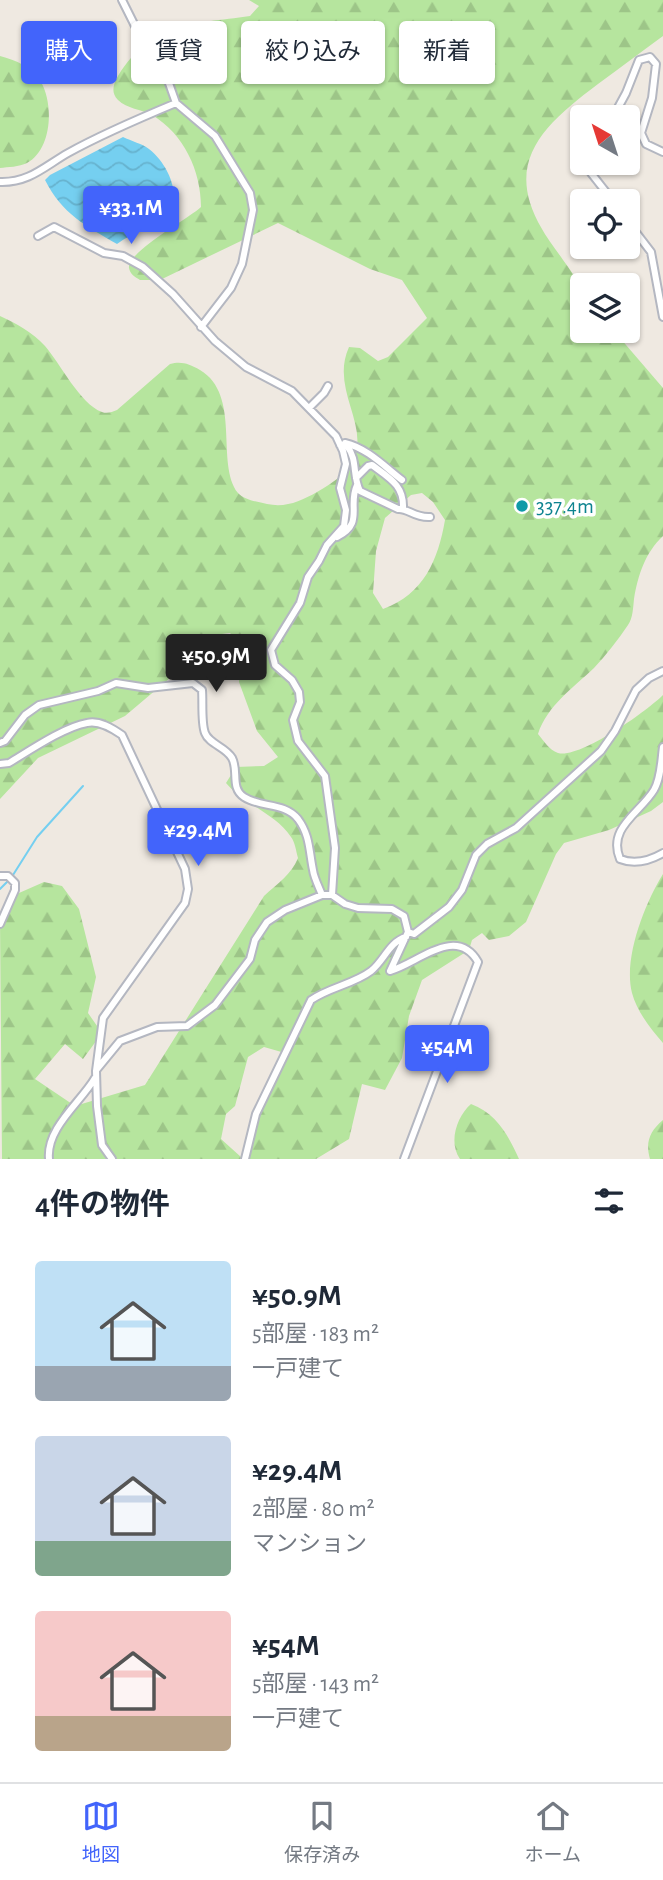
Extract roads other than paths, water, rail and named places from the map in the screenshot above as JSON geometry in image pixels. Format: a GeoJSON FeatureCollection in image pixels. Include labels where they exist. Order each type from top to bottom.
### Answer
{"type":"FeatureCollection","features":[{"type":"Feature","properties":{"kind":"street"},"geometry":{"type":"LineString","coordinates":[[122,0],[135,26],[165,72],[176,103],[215,136],[250,193],[253,209],[242,264],[231,288],[201,327]]}},
{"type":"Feature","properties":{"kind":"street"},"geometry":{"type":"LineString","coordinates":[[619,105],[639,60],[650,57],[656,64],[656,72],[652,98],[641,133],[646,144],[663,152]]}},
{"type":"Feature","properties":{"kind":"street"},"geometry":{"type":"LineString","coordinates":[[0,182],[18,181],[33,176],[68,153],[176,103]]}},
{"type":"Feature","properties":{"kind":"street"},"geometry":{"type":"LineString","coordinates":[[593,175],[604,189]]}},
{"type":"Feature","properties":{"kind":"street"},"geometry":{"type":"LineString","coordinates":[[38,236],[54,227],[104,253],[123,257],[143,267],[173,294],[201,327],[246,367],[292,391],[336,436],[346,464],[340,488],[346,510],[344,526],[332,539],[308,577],[300,603],[271,650],[275,665],[292,680],[299,692],[300,702],[293,720],[298,741],[325,776],[335,848],[332,895]]}},
{"type":"Feature","properties":{"kind":"street"},"geometry":{"type":"LineString","coordinates":[[640,238],[651,252],[663,317]]}},
{"type":"Feature","properties":{"kind":"street"},"geometry":{"type":"LineString","coordinates":[[309,408],[328,386]]}},
{"type":"Feature","properties":{"kind":"street"},"geometry":{"type":"LineString","coordinates":[[340,445],[353,445],[402,481]]}},
{"type":"Feature","properties":{"kind":"street"},"geometry":{"type":"LineString","coordinates":[[332,539],[346,533],[353,523],[355,459],[347,446],[340,445]]}},
{"type":"Feature","properties":{"kind":"street"},"geometry":{"type":"LineString","coordinates":[[356,481],[368,466],[372,465],[400,486],[403,508]]}},
{"type":"Feature","properties":{"kind":"street"},"geometry":{"type":"LineString","coordinates":[[356,481],[359,491],[370,498],[398,509],[403,508],[418,518],[430,517]]}},
{"type":"Feature","properties":{"kind":"street"},"geometry":{"type":"LineString","coordinates":[[245,1159],[256,1114],[312,1000],[325,991],[370,972],[397,940],[414,934],[449,906],[462,890],[476,855],[487,844],[516,828],[601,751],[615,731],[636,690],[649,678],[663,671]]}},
{"type":"Feature","properties":{"kind":"street"},"geometry":{"type":"LineString","coordinates":[[0,743],[5,741],[24,715],[39,705],[98,691],[116,683],[148,688],[193,683],[202,690],[205,733],[226,750],[233,760],[235,787],[241,796],[277,805],[295,816],[303,827],[311,848],[313,872],[322,895]]}},
{"type":"Feature","properties":{"kind":"street"},"geometry":{"type":"LineString","coordinates":[[0,764],[9,763],[88,722],[111,727],[121,735],[184,869],[188,889],[185,903],[103,1018],[96,1073],[98,1129],[103,1149],[112,1159]]}},
{"type":"Feature","properties":{"kind":"street"},"geometry":{"type":"LineString","coordinates":[[663,747],[653,791],[625,822],[616,842],[620,859],[626,861],[636,863],[663,853]]}},
{"type":"Feature","properties":{"kind":"street"},"geometry":{"type":"LineString","coordinates":[[0,876],[8,876],[15,883],[15,890],[0,924]]}},
{"type":"Feature","properties":{"kind":"street"},"geometry":{"type":"LineString","coordinates":[[49,1159],[48,1151],[66,1113],[81,1098],[120,1041],[157,1027],[180,1027],[195,1022],[215,1005],[250,959],[255,940],[267,922],[285,909],[322,895],[332,895],[345,905],[392,909],[404,916],[407,935],[390,971],[439,948],[453,946],[461,947],[478,962],[404,1159]]}},
{"type":"Feature","properties":{"kind":"water"},"geometry":{"type":"Polygon","coordinates":[[[123,137],[146,147],[159,159],[168,172],[174,200],[169,205],[169,212],[163,217],[117,244],[85,225],[67,210],[45,180],[123,137]]]}},
{"type":"Feature","properties":{"kind":"waterway"},"geometry":{"type":"LineString","coordinates":[[13,875],[37,837],[83,786]]}},
{"type":"Feature","properties":{"kind":"waterway"},"geometry":{"type":"LineString","coordinates":[[0,889],[9,880]]}},
{"type":"Feature","properties":{"kind":"place","name":"337.4m"},"geometry":{"type":"Point","coordinates":[522,506]}}]}
